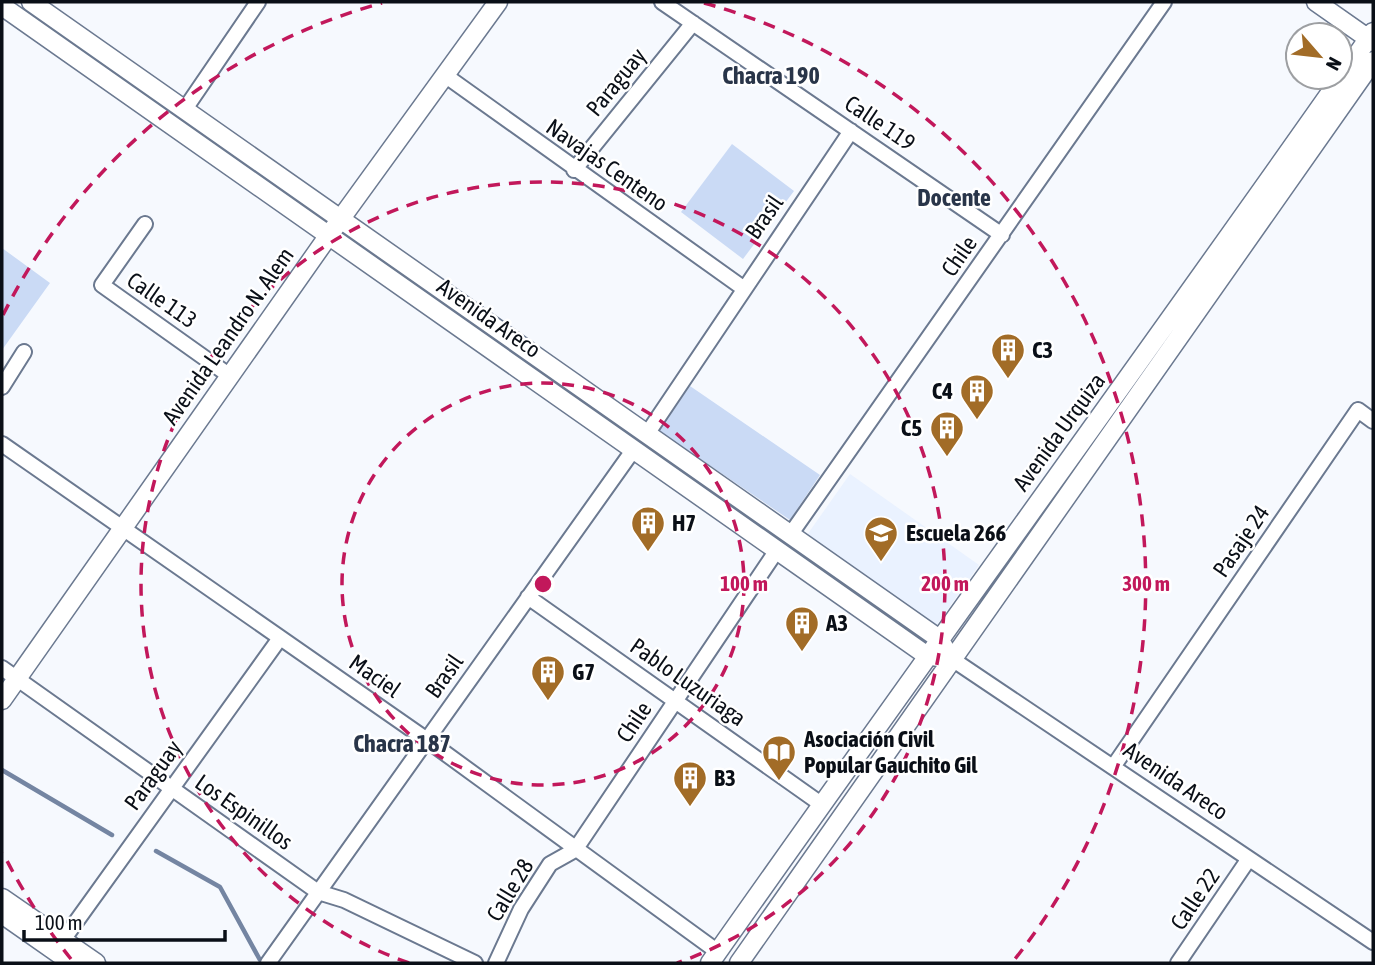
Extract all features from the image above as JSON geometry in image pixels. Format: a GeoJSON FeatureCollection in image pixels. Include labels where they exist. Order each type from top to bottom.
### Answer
{"type":"FeatureCollection","features":[{"type":"Feature","properties":{"kind":"main road","name":"Avenida Areco"},"geometry":{"type":"LineString","coordinates":[[31,2],[938,638],[952,659]]}},
{"type":"Feature","properties":{"kind":"main road","name":"Avenida Leandro N. Alem"},"geometry":{"type":"LineString","coordinates":[[2,700],[9,673],[123,528],[328,235],[342,220],[498,2]]}},
{"type":"Feature","properties":{"kind":"main road"},"geometry":{"type":"LineString","coordinates":[[1316,2],[1372,37]]}},
{"type":"Feature","properties":{"kind":"main road","name":"Avenida Areco"},"geometry":{"type":"LineString","coordinates":[[2,6],[926,655],[952,659]]}},
{"type":"Feature","properties":{"kind":"main road","name":"Avenida Urquiza"},"geometry":{"type":"LineString","coordinates":[[714,958],[938,638],[1372,37]]}},
{"type":"Feature","properties":{"kind":"main road","name":"Avenida Urquiza"},"geometry":{"type":"LineString","coordinates":[[739,963],[1373,61]]}},
{"type":"Feature","properties":{"kind":"main road"},"geometry":{"type":"LineString","coordinates":[[2,898],[96,963]]}},
{"type":"Feature","properties":{"kind":"main road"},"geometry":{"type":"LineString","coordinates":[[2,914],[72,963]]}},
{"type":"Feature","properties":{"kind":"street"},"geometry":{"type":"LineString","coordinates":[[184,109],[258,2]]}},
{"type":"Feature","properties":{"kind":"street","name":"Calle 119"},"geometry":{"type":"LineString","coordinates":[[662,2],[1002,234]]}},
{"type":"Feature","properties":{"kind":"street","name":"Chile"},"geometry":{"type":"LineString","coordinates":[[790,535],[1164,2]]}},
{"type":"Feature","properties":{"kind":"street","name":"Paraguay"},"geometry":{"type":"LineString","coordinates":[[574,170],[693,23]]}},
{"type":"Feature","properties":{"kind":"street","name":"Navajas Centeno"},"geometry":{"type":"LineString","coordinates":[[446,76],[574,170],[743,288]]}},
{"type":"Feature","properties":{"kind":"street","name":"Brasil"},"geometry":{"type":"LineString","coordinates":[[647,434],[851,131]]}},
{"type":"Feature","properties":{"kind":"street","name":"Calle 113"},"geometry":{"type":"LineString","coordinates":[[145,224],[102,285],[230,376]]}},
{"type":"Feature","properties":{"kind":"street"},"geometry":{"type":"LineString","coordinates":[[2,387],[24,352]]}},
{"type":"Feature","properties":{"kind":"street","name":"Pasaje 24"},"geometry":{"type":"LineString","coordinates":[[1113,767],[1358,410],[1373,421]]}},
{"type":"Feature","properties":{"kind":"street","name":"Maciel"},"geometry":{"type":"LineString","coordinates":[[2,444],[427,740],[714,958]]}},
{"type":"Feature","properties":{"kind":"street","name":"Brasil"},"geometry":{"type":"LineString","coordinates":[[268,963],[634,449]]}},
{"type":"Feature","properties":{"kind":"street","name":"Chile"},"geometry":{"type":"LineString","coordinates":[[575,850],[777,550]]}},
{"type":"Feature","properties":{"kind":"street","name":"Pablo Luzuriaga"},"geometry":{"type":"LineString","coordinates":[[528,597],[821,804]]}},
{"type":"Feature","properties":{"kind":"street","name":"Paraguay"},"geometry":{"type":"LineString","coordinates":[[63,940],[280,638]]}},
{"type":"Feature","properties":{"kind":"street","name":"Avenida Areco"},"geometry":{"type":"LineString","coordinates":[[952,659],[1373,942]]}},
{"type":"Feature","properties":{"kind":"street","name":"Los Espinillos"},"geometry":{"type":"LineString","coordinates":[[9,673],[318,892],[344,900],[475,963]]}},
{"type":"Feature","properties":{"kind":"street","name":"Calle 28"},"geometry":{"type":"LineString","coordinates":[[496,963],[521,909],[550,864],[575,850]]}},
{"type":"Feature","properties":{"kind":"street","name":"Calle 22"},"geometry":{"type":"LineString","coordinates":[[1178,963],[1248,860]]}},
{"type":"Feature","properties":{"kind":"shaded area"},"geometry":{"type":"Polygon","coordinates":[[[732,144],[794,191],[743,259],[681,212],[732,144]]]}},
{"type":"Feature","properties":{"kind":"shaded area"},"geometry":{"type":"Polygon","coordinates":[[[2,248],[50,283],[2,350],[2,248]]]}},
{"type":"Feature","properties":{"kind":"shaded area"},"geometry":{"type":"Polygon","coordinates":[[[690,386],[820,475],[790,520],[659,431],[690,386]]]}},
{"type":"Feature","properties":{"kind":"shaded area"},"geometry":{"type":"Polygon","coordinates":[[[850,474],[979,565],[936,626],[807,535],[850,474]]]}},
{"type":"Feature","properties":{"kind":"waterway"},"geometry":{"type":"LineString","coordinates":[[2,770],[112,835]]}},
{"type":"Feature","properties":{"kind":"waterway"},"geometry":{"type":"LineString","coordinates":[[156,851],[220,887],[260,960]]}},
{"type":"Feature","properties":{"kind":"place","name":"C3"},"geometry":{"type":"Point","coordinates":[1008,380]}},
{"type":"Feature","properties":{"kind":"place","name":"C4"},"geometry":{"type":"Point","coordinates":[977,421]}},
{"type":"Feature","properties":{"kind":"place","name":"C5"},"geometry":{"type":"Point","coordinates":[947,458]}},
{"type":"Feature","properties":{"kind":"place","name":"H7"},"geometry":{"type":"Point","coordinates":[648,553]}},
{"type":"Feature","properties":{"kind":"place","name":"Escuela 266"},"geometry":{"type":"Point","coordinates":[881,563]}},
{"type":"Feature","properties":{"kind":"place","name":"A3"},"geometry":{"type":"Point","coordinates":[802,653]}},
{"type":"Feature","properties":{"kind":"place","name":"G7"},"geometry":{"type":"Point","coordinates":[548,702]}},
{"type":"Feature","properties":{"kind":"place","name":"Asociación Civil Popular Gauchito Gil"},"geometry":{"type":"Point","coordinates":[779,782]}},
{"type":"Feature","properties":{"kind":"place","name":"B3"},"geometry":{"type":"Point","coordinates":[690,808]}},
{"type":"Feature","properties":{"kind":"district","name":"Chacra 190"},"geometry":{"type":"Point","coordinates":[771,76]}},
{"type":"Feature","properties":{"kind":"district","name":"Docente"},"geometry":{"type":"Point","coordinates":[954,198]}},
{"type":"Feature","properties":{"kind":"district","name":"Chacra 187"},"geometry":{"type":"Point","coordinates":[402,744]}}]}
